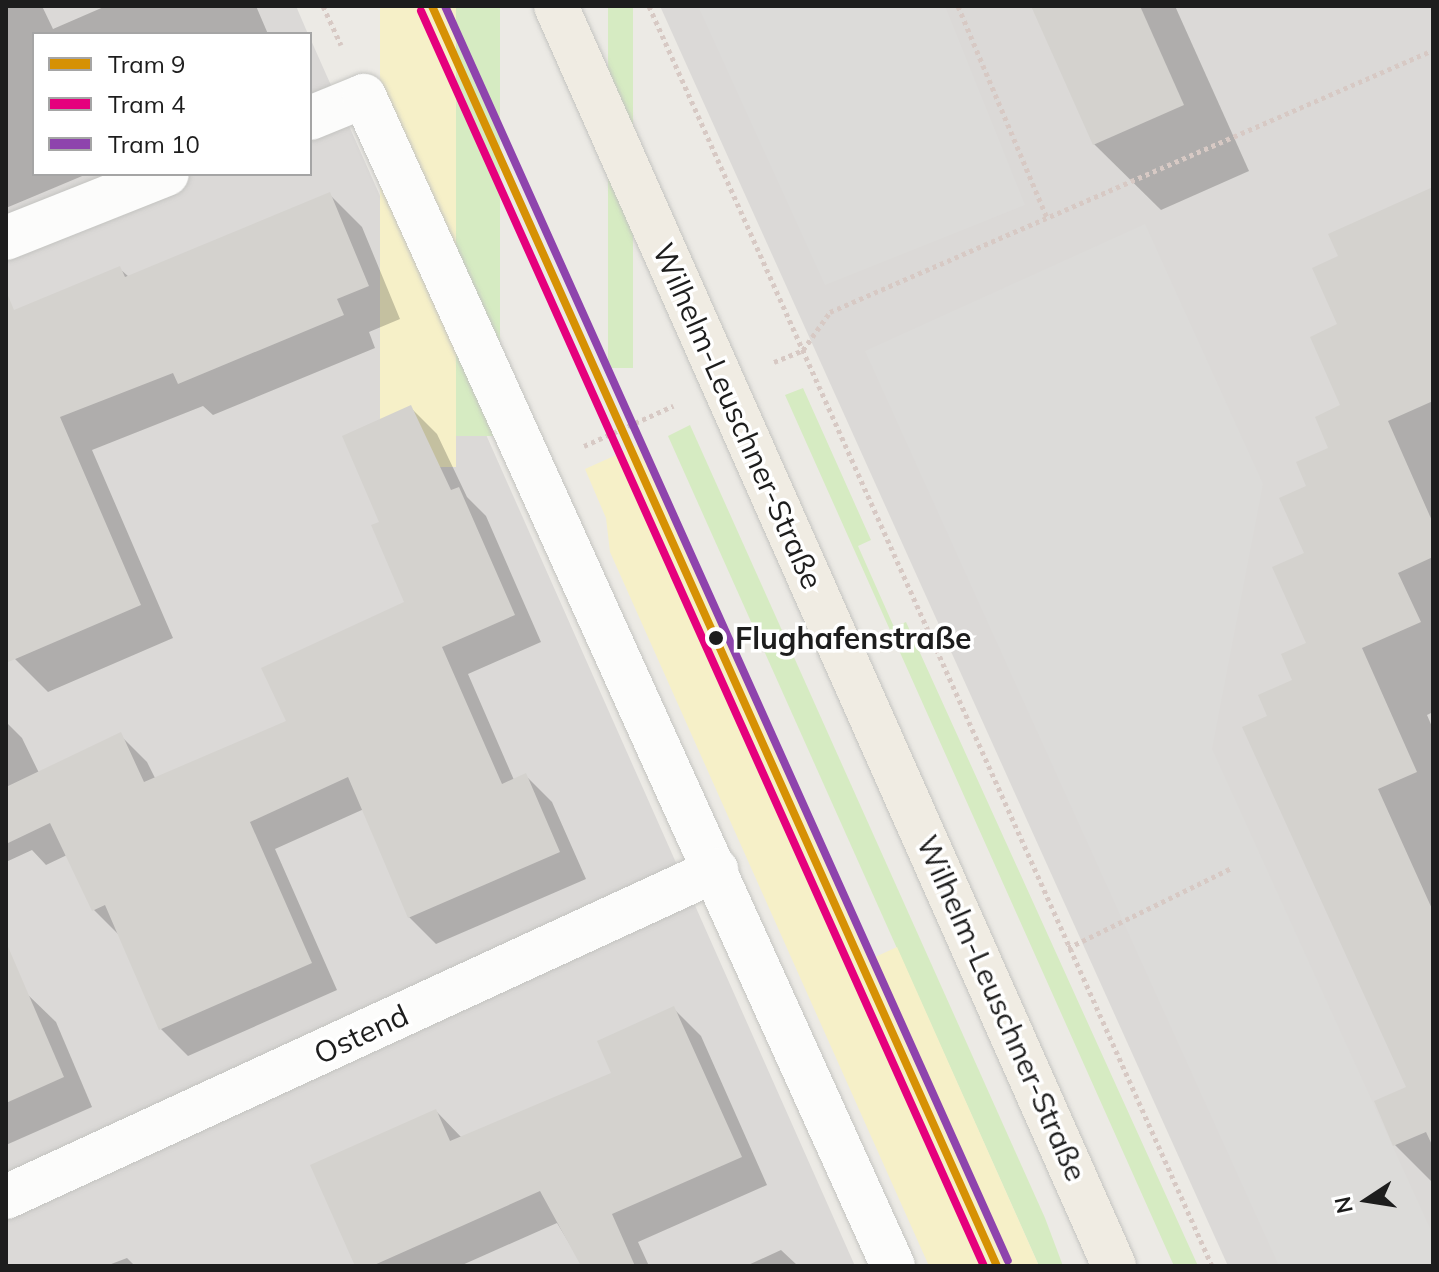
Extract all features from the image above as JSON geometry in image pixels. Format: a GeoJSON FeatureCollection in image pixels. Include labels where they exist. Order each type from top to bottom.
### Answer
{"type":"FeatureCollection","features":[{"type":"Feature","properties":{"kind":"main road","name":"Wilhelm-Leuschner-Straße"},"geometry":{"type":"LineString","coordinates":[[556,6],[1114,1266]]}},
{"type":"Feature","properties":{"kind":"street"},"geometry":{"type":"LineString","coordinates":[[312,117],[364,96],[893,1266]]}},
{"type":"Feature","properties":{"kind":"street"},"geometry":{"type":"LineString","coordinates":[[6,238],[162,176]]}},
{"type":"Feature","properties":{"kind":"street","name":"Ostend"},"geometry":{"type":"LineString","coordinates":[[6,1197],[716,870]]}},
{"type":"Feature","properties":{"kind":"path"},"geometry":{"type":"LineString","coordinates":[[649,6],[1212,1266]]}},
{"type":"Feature","properties":{"kind":"path"},"geometry":{"type":"LineString","coordinates":[[958,6],[1047,218]]}},
{"type":"Feature","properties":{"kind":"path"},"geometry":{"type":"LineString","coordinates":[[771,363],[803,350],[830,312],[1433,50]]}},
{"type":"Feature","properties":{"kind":"path"},"geometry":{"type":"LineString","coordinates":[[576,449],[680,403]]}},
{"type":"Feature","properties":{"kind":"path"},"geometry":{"type":"LineString","coordinates":[[1068,948],[1231,868]]}},
{"type":"Feature","properties":{"kind":"shaded area"},"geometry":{"type":"Polygon","coordinates":[[[6,6],[296,6],[307,32],[32,32],[32,176],[312,176],[312,43],[855,1266],[6,1266],[6,6]]]}},
{"type":"Feature","properties":{"kind":"shaded area"},"geometry":{"type":"Polygon","coordinates":[[[660,6],[1433,6],[1433,1266],[1228,1266],[660,6]]]}},
{"type":"Feature","properties":{"kind":"shaded area"},"geometry":{"type":"Polygon","coordinates":[[[698,6],[945,6],[1025,205],[825,285],[698,6]]]}},
{"type":"Feature","properties":{"kind":"shaded area"},"geometry":{"type":"Polygon","coordinates":[[[1145,224],[1263,484],[1212,749],[1433,1235],[1433,1266],[1279,1266],[865,351],[1145,224]]]}},
{"type":"Feature","properties":{"kind":"green space"},"geometry":{"type":"Polygon","coordinates":[[[456,6],[500,6],[500,436],[456,436],[456,6]]]}},
{"type":"Feature","properties":{"kind":"green space"},"geometry":{"type":"Polygon","coordinates":[[[608,6],[633,6],[633,368],[608,368],[608,6]]]}},
{"type":"Feature","properties":{"kind":"green space"},"geometry":{"type":"Polygon","coordinates":[[[803,388],[871,540],[858,546],[894,627],[906,622],[1198,1266],[1174,1266],[785,395],[803,388]]]}},
{"type":"Feature","properties":{"kind":"green space"},"geometry":{"type":"Polygon","coordinates":[[[690,425],[1045,1218],[1063,1266],[1039,1266],[668,436],[690,425]]]}},
{"type":"Feature","properties":{"kind":"sand"},"geometry":{"type":"Polygon","coordinates":[[[380,6],[456,6],[456,467],[380,467],[380,6]]]}},
{"type":"Feature","properties":{"kind":"sand"},"geometry":{"type":"Polygon","coordinates":[[[645,442],[873,958],[897,947],[1039,1266],[929,1266],[610,552],[606,518],[585,469],[645,442]]]}},
{"type":"Feature","properties":{"kind":"building"},"geometry":{"type":"Polygon","coordinates":[[[1031,6],[1140,6],[1184,105],[1093,145],[1031,6]]]}},
{"type":"Feature","properties":{"kind":"building"},"geometry":{"type":"Polygon","coordinates":[[[1433,187],[1433,401],[1388,421],[1433,523],[1433,557],[1398,573],[1421,622],[1362,648],[1417,772],[1378,789],[1433,911],[1433,1147],[1426,1132],[1393,1146],[1374,1101],[1406,1087],[1242,727],[1267,716],[1258,695],[1292,680],[1281,654],[1306,643],[1272,567],[1304,553],[1279,498],[1306,486],[1296,462],[1328,448],[1315,417],[1340,405],[1310,337],[1337,324],[1312,268],[1338,256],[1328,234],[1433,187]]]}},
{"type":"Feature","properties":{"kind":"building"},"geometry":{"type":"Polygon","coordinates":[[[330,192],[369,286],[337,299],[344,315],[178,384],[173,373],[60,417],[141,605],[6,663],[6,291],[14,310],[120,266],[125,277],[330,192]]]}},
{"type":"Feature","properties":{"kind":"building"},"geometry":{"type":"Polygon","coordinates":[[[411,405],[451,490],[459,487],[515,615],[442,647],[502,784],[526,773],[560,852],[408,918],[348,777],[250,822],[312,963],[159,1030],[105,905],[92,911],[50,823],[6,844],[6,787],[121,732],[144,782],[286,721],[261,668],[404,602],[371,525],[379,522],[342,436],[411,405]]]}},
{"type":"Feature","properties":{"kind":"building"},"geometry":{"type":"Polygon","coordinates":[[[6,942],[64,1077],[6,1103],[6,942]]]}},
{"type":"Feature","properties":{"kind":"building"},"geometry":{"type":"Polygon","coordinates":[[[674,1006],[742,1157],[612,1214],[635,1266],[581,1266],[540,1191],[372,1266],[355,1266],[310,1165],[436,1109],[450,1141],[611,1073],[597,1041],[674,1006]]]}},
{"type":"Feature","properties":{"kind":"tram line","name":"9"},"geometry":{"type":"LineString","coordinates":[[432,6],[997,1266]]}},
{"type":"Feature","properties":{"kind":"tram line","name":"10"},"geometry":{"type":"LineString","coordinates":[[445,6],[1008,1261]]}},
{"type":"Feature","properties":{"kind":"tram line","name":"4"},"geometry":{"type":"LineString","coordinates":[[421,11],[984,1266]]}},
{"type":"Feature","properties":{"kind":"place","name":"Flughafenstraße"},"geometry":{"type":"Point","coordinates":[716,638]}}]}
